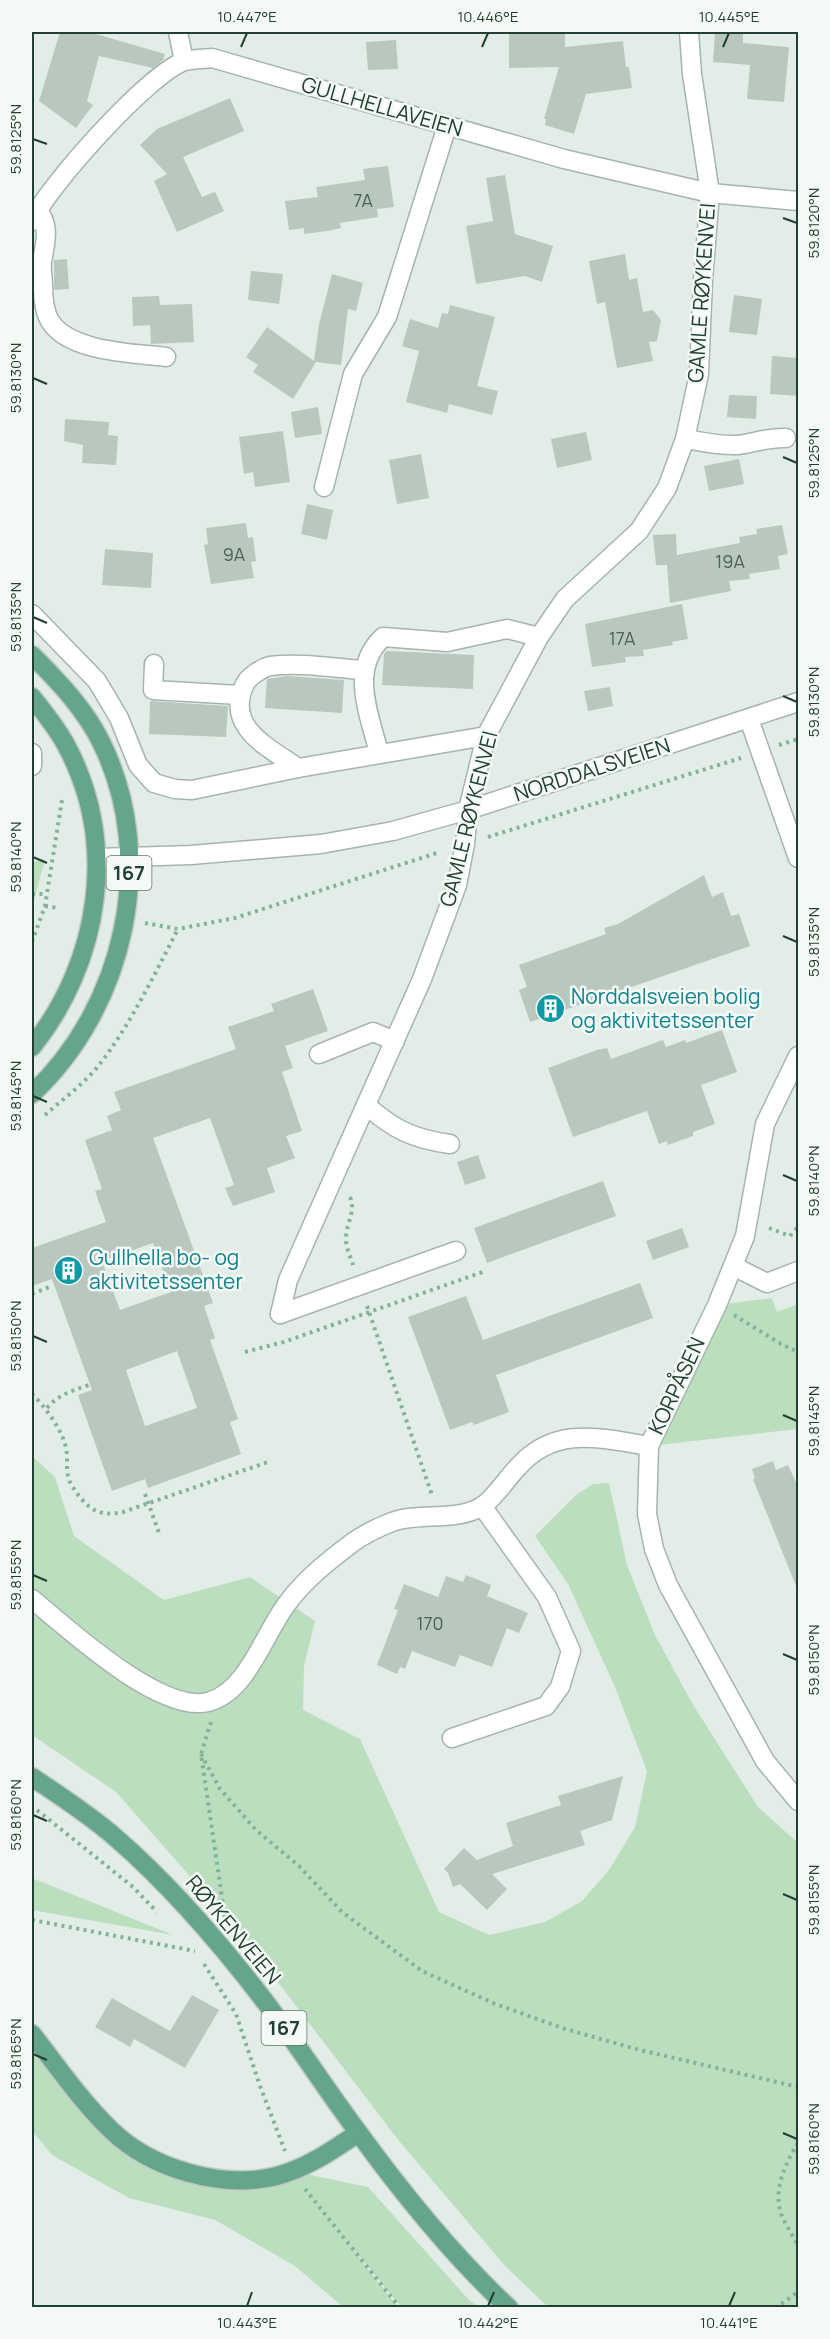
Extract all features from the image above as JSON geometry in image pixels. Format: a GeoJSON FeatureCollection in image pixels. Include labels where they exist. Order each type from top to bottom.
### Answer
{"type":"FeatureCollection","features":[{"type":"Feature","properties":{"kind":"main road","name":"167"},"geometry":{"type":"LineString","coordinates":[[32,655],[82,711],[102,743],[118,783],[130,857],[124,926],[107,983],[76,1044],[32,1094]]}},
{"type":"Feature","properties":{"kind":"main road","name":"167"},"geometry":{"type":"LineString","coordinates":[[32,697],[66,745],[77,768],[92,813],[97,858],[97,894],[81,962],[57,1010],[32,1047]]}},
{"type":"Feature","properties":{"kind":"main road","name":"RØYKENVEIEN"},"geometry":{"type":"LineString","coordinates":[[32,1777],[85,1813],[115,1837],[146,1865],[194,1916],[262,1998],[358,2133],[460,2258],[509,2307]]}},
{"type":"Feature","properties":{"kind":"main road"},"geometry":{"type":"LineString","coordinates":[[32,2034],[89,2107],[111,2130],[132,2148],[162,2163],[193,2174],[233,2181],[277,2176],[328,2154],[358,2133]]}},
{"type":"Feature","properties":{"kind":"street"},"geometry":{"type":"LineString","coordinates":[[178,32],[184,61]]}},
{"type":"Feature","properties":{"kind":"street","name":"GAMLE RØYKENVEI"},"geometry":{"type":"LineString","coordinates":[[361,1286],[280,1314],[288,1280],[422,979],[457,885],[465,844],[468,810],[486,736],[539,637],[565,599],[639,531],[667,488],[685,439],[699,374],[710,193],[692,74],[689,32]]}},
{"type":"Feature","properties":{"kind":"street","name":"GULLHELLAVEIEN"},"geometry":{"type":"LineString","coordinates":[[34,216],[65,173],[121,112],[153,82],[184,61],[212,58],[564,159],[710,193],[798,201]]}},
{"type":"Feature","properties":{"kind":"street"},"geometry":{"type":"LineString","coordinates":[[324,487],[353,374],[387,317],[447,126]]}},
{"type":"Feature","properties":{"kind":"street"},"geometry":{"type":"LineString","coordinates":[[34,216],[42,216],[46,225],[42,263],[44,302],[49,320],[58,331],[68,339],[85,345],[166,357]]}},
{"type":"Feature","properties":{"kind":"street"},"geometry":{"type":"LineString","coordinates":[[685,439],[739,445],[786,438]]}},
{"type":"Feature","properties":{"kind":"street"},"geometry":{"type":"LineString","coordinates":[[32,614],[97,681],[119,718],[138,765],[154,783],[175,789],[192,790],[379,753],[486,736]]}},
{"type":"Feature","properties":{"kind":"street"},"geometry":{"type":"LineString","coordinates":[[379,753],[364,689],[363,670],[371,648],[383,637],[447,642],[507,629],[539,637]]}},
{"type":"Feature","properties":{"kind":"street"},"geometry":{"type":"LineString","coordinates":[[154,664],[153,690],[239,695]]}},
{"type":"Feature","properties":{"kind":"street"},"geometry":{"type":"LineString","coordinates":[[298,768],[253,737],[240,715],[239,695],[247,680],[267,667],[292,665],[363,670]]}},
{"type":"Feature","properties":{"kind":"street","name":"NORDDALSVEIEN"},"geometry":{"type":"LineString","coordinates":[[97,858],[191,855],[321,844],[393,831],[468,810],[798,702]]}},
{"type":"Feature","properties":{"kind":"street"},"geometry":{"type":"LineString","coordinates":[[749,719],[795,838],[798,858]]}},
{"type":"Feature","properties":{"kind":"street"},"geometry":{"type":"LineString","coordinates":[[32,753],[32,766]]}},
{"type":"Feature","properties":{"kind":"street"},"geometry":{"type":"LineString","coordinates":[[319,1054],[373,1032],[395,1041]]}},
{"type":"Feature","properties":{"kind":"street","name":"KORPÅSEN"},"geometry":{"type":"LineString","coordinates":[[798,1056],[765,1124],[745,1236],[649,1446],[647,1514],[654,1550],[668,1585],[765,1761],[798,1801]]}},
{"type":"Feature","properties":{"kind":"street"},"geometry":{"type":"LineString","coordinates":[[366,1105],[385,1122],[402,1132],[420,1139],[450,1144]]}},
{"type":"Feature","properties":{"kind":"street"},"geometry":{"type":"LineString","coordinates":[[361,1286],[456,1251]]}},
{"type":"Feature","properties":{"kind":"street"},"geometry":{"type":"LineString","coordinates":[[733,1266],[767,1283],[798,1271]]}},
{"type":"Feature","properties":{"kind":"street"},"geometry":{"type":"LineString","coordinates":[[32,1599],[96,1653],[143,1683],[182,1701],[207,1702],[229,1692],[245,1674],[285,1606],[308,1580],[353,1542],[393,1522],[462,1514],[482,1506],[531,1452],[567,1438],[591,1437],[649,1446]]}},
{"type":"Feature","properties":{"kind":"street"},"geometry":{"type":"LineString","coordinates":[[452,1738],[546,1706],[560,1687],[571,1651],[547,1597],[482,1506]]}},
{"type":"Feature","properties":{"kind":"path"},"geometry":{"type":"LineString","coordinates":[[32,942],[45,906],[63,796]]}},
{"type":"Feature","properties":{"kind":"path"},"geometry":{"type":"LineString","coordinates":[[32,894],[47,894]]}},
{"type":"Feature","properties":{"kind":"path"},"geometry":{"type":"LineString","coordinates":[[45,906],[58,908]]}},
{"type":"Feature","properties":{"kind":"path"},"geometry":{"type":"LineString","coordinates":[[45,1115],[89,1076],[109,1051],[137,1006],[178,929]]}},
{"type":"Feature","properties":{"kind":"path"},"geometry":{"type":"LineString","coordinates":[[331,1182],[347,1190],[353,1204],[346,1234],[347,1247],[439,1516]]}},
{"type":"Feature","properties":{"kind":"path"},"geometry":{"type":"LineString","coordinates":[[767,1228],[790,1236],[798,1227]]}},
{"type":"Feature","properties":{"kind":"path"},"geometry":{"type":"LineString","coordinates":[[245,1352],[284,1342],[483,1272]]}},
{"type":"Feature","properties":{"kind":"path"},"geometry":{"type":"LineString","coordinates":[[32,1294],[49,1287]]}},
{"type":"Feature","properties":{"kind":"path"},"geometry":{"type":"LineString","coordinates":[[734,1315],[798,1352]]}},
{"type":"Feature","properties":{"kind":"path"},"geometry":{"type":"LineString","coordinates":[[47,1408],[55,1399],[89,1385]]}},
{"type":"Feature","properties":{"kind":"path"},"geometry":{"type":"LineString","coordinates":[[32,1394],[47,1408],[66,1447],[70,1483],[86,1505],[102,1514],[112,1515],[271,1461]]}},
{"type":"Feature","properties":{"kind":"path"},"geometry":{"type":"LineString","coordinates":[[145,1494],[159,1533]]}},
{"type":"Feature","properties":{"kind":"path"},"geometry":{"type":"LineString","coordinates":[[225,1919],[201,1754],[220,1789],[256,1830],[300,1867],[342,1912],[422,1971],[493,2003],[565,2029],[640,2050],[798,2087]]}},
{"type":"Feature","properties":{"kind":"path"},"geometry":{"type":"LineString","coordinates":[[32,1806],[133,1887],[164,1919]]}},
{"type":"Feature","properties":{"kind":"path"},"geometry":{"type":"LineString","coordinates":[[32,1920],[196,1951]]}},
{"type":"Feature","properties":{"kind":"path"},"geometry":{"type":"LineString","coordinates":[[188,1943],[196,1951],[236,2014]]}},
{"type":"Feature","properties":{"kind":"path"},"geometry":{"type":"LineString","coordinates":[[798,2143],[788,2159],[778,2188],[781,2214],[798,2246]]}},
{"type":"Feature","properties":{"kind":"path"},"geometry":{"type":"LineString","coordinates":[[775,2307],[794,2295],[798,2288]]}},
{"type":"Feature","properties":{"kind":"green space"},"geometry":{"type":"Polygon","coordinates":[[[45,859],[32,908],[32,862],[45,859]]]}},
{"type":"Feature","properties":{"kind":"green space"},"geometry":{"type":"Polygon","coordinates":[[[772,1298],[777,1312],[798,1304],[798,1429],[649,1446],[717,1305],[772,1298]]]}},
{"type":"Feature","properties":{"kind":"green space"},"geometry":{"type":"Polygon","coordinates":[[[32,1456],[55,1477],[74,1536],[164,1600],[250,1577],[315,1621],[304,1666],[303,1710],[360,1739],[439,1912],[489,1935],[545,1922],[582,1901],[609,1870],[635,1827],[647,1771],[615,1687],[568,1584],[535,1536],[576,1495],[593,1484],[609,1483],[627,1565],[655,1635],[692,1703],[758,1807],[798,1843],[798,2307],[548,2307],[505,2266],[399,2141],[245,1939],[116,1792],[32,1735],[32,1456]]]}},
{"type":"Feature","properties":{"kind":"green space"},"geometry":{"type":"Polygon","coordinates":[[[32,1878],[173,1935],[32,1910],[32,1878]]]}},
{"type":"Feature","properties":{"kind":"green space"},"geometry":{"type":"Polygon","coordinates":[[[32,2033],[111,2130],[162,2163],[233,2181],[292,2171],[368,2187],[470,2301],[479,2307],[401,2307],[348,2243],[398,2307],[343,2307],[295,2266],[215,2220],[129,2198],[52,2155],[32,2131],[32,2033]]]}},
{"type":"Feature","properties":{"kind":"building"},"geometry":{"type":"Polygon","coordinates":[[[60,32],[89,32],[165,54],[163,60],[153,68],[99,56],[87,101],[93,105],[76,128],[39,101],[60,32]]]}},
{"type":"Feature","properties":{"kind":"building"},"geometry":{"type":"Polygon","coordinates":[[[509,32],[565,32],[565,47],[623,41],[626,67],[629,67],[632,88],[586,94],[574,134],[545,125],[546,119],[544,119],[559,67],[509,68],[509,32]]]}},
{"type":"Feature","properties":{"kind":"building"},"geometry":{"type":"Polygon","coordinates":[[[715,32],[743,32],[743,43],[789,47],[784,102],[747,99],[750,65],[713,62],[715,32]]]}},
{"type":"Feature","properties":{"kind":"building"},"geometry":{"type":"Polygon","coordinates":[[[396,40],[398,69],[368,70],[366,42],[396,40]]]}},
{"type":"Feature","properties":{"kind":"building"},"geometry":{"type":"Polygon","coordinates":[[[230,98],[244,131],[183,157],[202,197],[215,192],[224,211],[177,232],[154,181],[167,174],[140,145],[157,129],[230,98]]]}},
{"type":"Feature","properties":{"kind":"building"},"geometry":{"type":"Polygon","coordinates":[[[388,166],[394,207],[377,209],[378,217],[340,223],[341,228],[304,234],[304,228],[289,230],[285,201],[318,197],[316,187],[365,180],[363,169],[388,166]]]}},
{"type":"Feature","properties":{"kind":"building"},"geometry":{"type":"Polygon","coordinates":[[[505,175],[515,234],[553,246],[542,282],[525,276],[476,284],[466,226],[493,221],[486,178],[505,175]]]}},
{"type":"Feature","properties":{"kind":"building"},"geometry":{"type":"Polygon","coordinates":[[[625,254],[629,280],[637,278],[643,312],[653,310],[661,320],[657,341],[649,342],[653,361],[617,368],[605,302],[597,304],[589,261],[625,254]]]}},
{"type":"Feature","properties":{"kind":"building"},"geometry":{"type":"Polygon","coordinates":[[[67,259],[69,289],[54,290],[54,260],[67,259]]]}},
{"type":"Feature","properties":{"kind":"building"},"geometry":{"type":"Polygon","coordinates":[[[251,271],[283,274],[279,304],[248,300],[251,271]]]}},
{"type":"Feature","properties":{"kind":"building"},"geometry":{"type":"Polygon","coordinates":[[[332,274],[363,283],[356,311],[348,309],[341,365],[316,362],[293,399],[253,372],[258,365],[246,357],[267,327],[314,361],[319,324],[332,274]]]}},
{"type":"Feature","properties":{"kind":"building"},"geometry":{"type":"Polygon","coordinates":[[[734,295],[762,299],[757,335],[729,332],[734,295]]]}},
{"type":"Feature","properties":{"kind":"building"},"geometry":{"type":"Polygon","coordinates":[[[159,296],[160,305],[192,304],[194,342],[151,344],[150,325],[133,326],[132,297],[159,296]]]}},
{"type":"Feature","properties":{"kind":"building"},"geometry":{"type":"Polygon","coordinates":[[[450,305],[495,317],[477,386],[498,391],[492,415],[449,404],[447,413],[406,402],[419,351],[402,346],[410,319],[438,328],[442,313],[448,314],[450,305]]]}},
{"type":"Feature","properties":{"kind":"building"},"geometry":{"type":"Polygon","coordinates":[[[772,356],[798,358],[798,396],[770,394],[772,356]]]}},
{"type":"Feature","properties":{"kind":"building"},"geometry":{"type":"Polygon","coordinates":[[[729,395],[757,396],[756,419],[727,417],[729,395]]]}},
{"type":"Feature","properties":{"kind":"building"},"geometry":{"type":"Polygon","coordinates":[[[318,407],[322,434],[295,438],[291,412],[318,407]]]}},
{"type":"Feature","properties":{"kind":"building"},"geometry":{"type":"Polygon","coordinates":[[[65,419],[109,422],[108,435],[118,436],[116,465],[82,463],[83,445],[64,441],[65,419]]]}},
{"type":"Feature","properties":{"kind":"building"},"geometry":{"type":"Polygon","coordinates":[[[283,431],[290,482],[255,487],[253,472],[244,474],[239,437],[283,431]]]}},
{"type":"Feature","properties":{"kind":"building"},"geometry":{"type":"Polygon","coordinates":[[[586,432],[592,460],[557,468],[551,439],[586,432]]]}},
{"type":"Feature","properties":{"kind":"building"},"geometry":{"type":"Polygon","coordinates":[[[421,454],[429,498],[397,504],[389,460],[421,454]]]}},
{"type":"Feature","properties":{"kind":"building"},"geometry":{"type":"Polygon","coordinates":[[[739,459],[744,484],[709,491],[704,466],[739,459]]]}},
{"type":"Feature","properties":{"kind":"building"},"geometry":{"type":"Polygon","coordinates":[[[307,504],[333,510],[327,540],[301,534],[307,504]]]}},
{"type":"Feature","properties":{"kind":"building"},"geometry":{"type":"Polygon","coordinates":[[[246,523],[248,538],[253,537],[256,561],[251,562],[254,578],[211,584],[204,545],[208,544],[206,528],[246,523]]]}},
{"type":"Feature","properties":{"kind":"building"},"geometry":{"type":"Polygon","coordinates":[[[782,525],[788,554],[778,556],[780,569],[749,574],[750,579],[729,581],[731,591],[670,603],[667,565],[656,565],[653,535],[676,534],[677,555],[740,543],[739,537],[757,534],[756,529],[782,525]]]}},
{"type":"Feature","properties":{"kind":"building"},"geometry":{"type":"Polygon","coordinates":[[[105,549],[153,553],[151,588],[102,585],[105,549]]]}},
{"type":"Feature","properties":{"kind":"building"},"geometry":{"type":"Polygon","coordinates":[[[682,604],[688,639],[672,642],[673,645],[643,650],[644,656],[625,657],[626,662],[592,667],[585,624],[682,604]]]}},
{"type":"Feature","properties":{"kind":"building"},"geometry":{"type":"Polygon","coordinates":[[[386,651],[474,655],[473,689],[382,685],[386,651]]]}},
{"type":"Feature","properties":{"kind":"building"},"geometry":{"type":"Polygon","coordinates":[[[287,676],[344,680],[342,713],[265,708],[267,679],[287,676]]]}},
{"type":"Feature","properties":{"kind":"building"},"geometry":{"type":"Polygon","coordinates":[[[610,687],[613,706],[588,711],[584,691],[610,687]]]}},
{"type":"Feature","properties":{"kind":"building"},"geometry":{"type":"Polygon","coordinates":[[[150,701],[228,706],[226,737],[149,734],[150,701]]]}},
{"type":"Feature","properties":{"kind":"building"},"geometry":{"type":"Polygon","coordinates":[[[704,875],[712,897],[723,892],[731,916],[739,914],[750,946],[530,1022],[519,990],[527,987],[519,965],[606,934],[604,928],[618,924],[704,875]]]}},
{"type":"Feature","properties":{"kind":"building","name":"Gullhella bo- og aktivitetssenter"},"geometry":{"type":"Polygon","coordinates":[[[313,989],[328,1031],[285,1046],[293,1068],[282,1072],[302,1131],[286,1136],[295,1158],[267,1168],[275,1192],[233,1206],[225,1188],[234,1185],[210,1118],[153,1138],[213,1303],[204,1306],[215,1338],[210,1340],[238,1419],[230,1422],[241,1454],[148,1488],[145,1479],[112,1491],[78,1395],[92,1390],[52,1279],[32,1286],[32,1248],[106,1222],[95,1191],[102,1189],[85,1140],[112,1130],[107,1116],[121,1110],[114,1092],[236,1049],[228,1027],[274,1011],[271,1004],[313,989]],[[153,1243],[102,1261],[120,1310],[171,1292],[153,1243]],[[177,1351],[126,1370],[145,1426],[197,1408],[177,1351]]]}},
{"type":"Feature","properties":{"kind":"building"},"geometry":{"type":"Polygon","coordinates":[[[722,1030],[737,1072],[701,1085],[715,1124],[693,1132],[693,1136],[668,1145],[667,1141],[659,1144],[647,1111],[573,1137],[548,1068],[597,1050],[607,1048],[611,1059],[663,1040],[666,1047],[685,1040],[686,1043],[722,1030]]]}},
{"type":"Feature","properties":{"kind":"building"},"geometry":{"type":"Polygon","coordinates":[[[478,1155],[486,1178],[465,1185],[457,1162],[478,1155]]]}},
{"type":"Feature","properties":{"kind":"building"},"geometry":{"type":"Polygon","coordinates":[[[603,1181],[616,1216],[487,1263],[474,1228],[603,1181]]]}},
{"type":"Feature","properties":{"kind":"building"},"geometry":{"type":"Polygon","coordinates":[[[682,1228],[689,1247],[653,1260],[646,1241],[682,1228]]]}},
{"type":"Feature","properties":{"kind":"building"},"geometry":{"type":"Polygon","coordinates":[[[640,1283],[653,1318],[496,1375],[509,1412],[474,1425],[472,1422],[450,1430],[408,1317],[466,1296],[483,1340],[640,1283]]]}},
{"type":"Feature","properties":{"kind":"building"},"geometry":{"type":"Polygon","coordinates":[[[773,1461],[776,1470],[788,1465],[798,1487],[798,1591],[753,1479],[755,1478],[752,1469],[773,1461]]]}},
{"type":"Feature","properties":{"kind":"building"},"geometry":{"type":"Polygon","coordinates":[[[466,1575],[491,1585],[487,1596],[528,1613],[519,1633],[507,1628],[492,1667],[460,1655],[455,1667],[412,1651],[405,1669],[400,1667],[397,1674],[377,1665],[398,1610],[394,1609],[404,1584],[438,1597],[446,1576],[463,1582],[466,1575]]]}},
{"type":"Feature","properties":{"kind":"building"},"geometry":{"type":"Polygon","coordinates":[[[623,1776],[612,1820],[580,1831],[585,1845],[492,1874],[507,1889],[487,1910],[460,1884],[453,1887],[444,1869],[464,1848],[477,1860],[513,1846],[506,1823],[561,1805],[558,1796],[623,1776]]]}},
{"type":"Feature","properties":{"kind":"building"},"geometry":{"type":"Polygon","coordinates":[[[192,1995],[219,2010],[185,2068],[134,2039],[130,2047],[95,2027],[112,1998],[170,2031],[192,1995]]]}},
{"type":"Feature","properties":{"kind":"place","name":"Norddalsveien bolig og aktivitetssenter"},"geometry":{"type":"Point","coordinates":[550,1009]}},
{"type":"Feature","properties":{"kind":"place","name":"Gullhella bo- og aktivitetssenter"},"geometry":{"type":"Point","coordinates":[68,1270]}}]}
